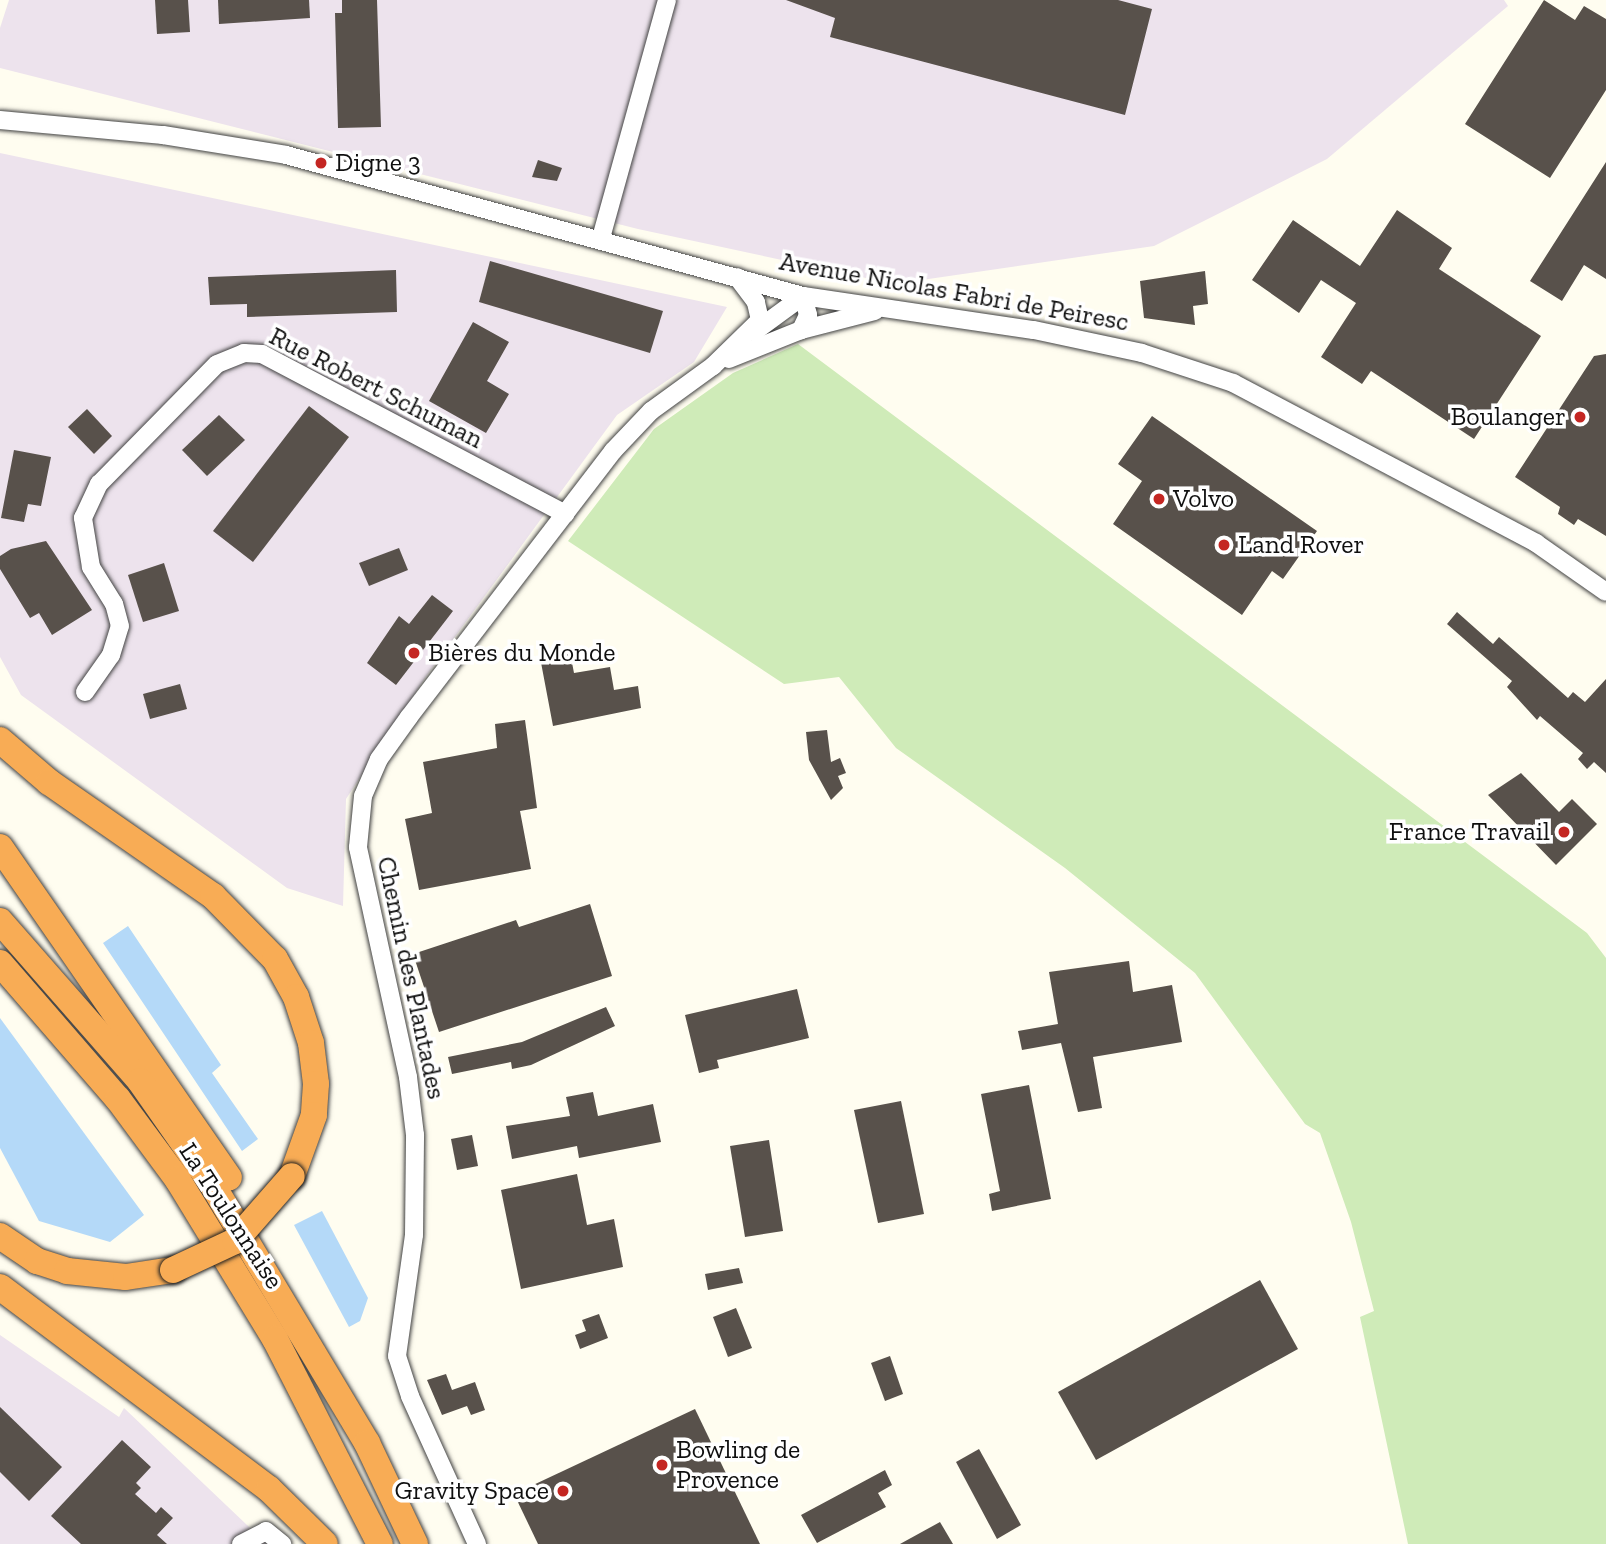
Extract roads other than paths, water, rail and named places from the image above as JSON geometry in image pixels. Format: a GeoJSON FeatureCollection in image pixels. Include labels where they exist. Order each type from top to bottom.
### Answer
{"type":"FeatureCollection","features":[{"type":"Feature","properties":{"kind":"highway"},"geometry":{"type":"LineString","coordinates":[[0,740],[49,782],[213,896],[275,959],[296,997],[311,1043],[316,1084],[311,1126],[292,1176],[235,1241],[173,1270],[126,1277],[67,1271],[37,1261],[0,1236]]}},
{"type":"Feature","properties":{"kind":"highway"},"geometry":{"type":"LineString","coordinates":[[0,847],[136,1037],[271,1245],[367,1443]]}},
{"type":"Feature","properties":{"kind":"highway","name":"La Toulonnaise"},"geometry":{"type":"LineString","coordinates":[[0,921],[132,1071],[212,1184],[367,1443],[415,1544]]}},
{"type":"Feature","properties":{"kind":"highway","name":"La Toulonnaise"},"geometry":{"type":"LineString","coordinates":[[0,963],[118,1099],[178,1180],[275,1339],[380,1544]]}},
{"type":"Feature","properties":{"kind":"highway"},"geometry":{"type":"LineString","coordinates":[[0,1287],[269,1489],[325,1544]]}},
{"type":"Feature","properties":{"kind":"street"},"geometry":{"type":"LineString","coordinates":[[601,238],[667,0]]}},
{"type":"Feature","properties":{"kind":"street","name":"Avenue Nicolas Fabri de Peiresc"},"geometry":{"type":"LineString","coordinates":[[0,120],[163,135],[286,155],[601,238],[803,296],[1142,353],[1233,383],[1536,543],[1606,592]]}},
{"type":"Feature","properties":{"kind":"street"},"geometry":{"type":"LineString","coordinates":[[737,277],[757,302],[760,320],[748,337]]}},
{"type":"Feature","properties":{"kind":"street"},"geometry":{"type":"LineString","coordinates":[[713,366],[803,296],[808,315],[801,330]]}},
{"type":"Feature","properties":{"kind":"street"},"geometry":{"type":"LineString","coordinates":[[713,366],[801,330],[887,308]]}},
{"type":"Feature","properties":{"kind":"street","name":"Rue Robert Schuman"},"geometry":{"type":"LineString","coordinates":[[85,692],[111,655],[120,626],[114,604],[91,567],[83,518],[99,484],[217,364],[244,353],[262,354],[565,514]]}},
{"type":"Feature","properties":{"kind":"street","name":"Chemin des Plantades"},"geometry":{"type":"LineString","coordinates":[[477,1544],[410,1396],[397,1356],[414,1235],[415,1135],[408,1077],[358,847],[363,796],[379,759],[565,514],[651,411],[713,366]]}},
{"type":"Feature","properties":{"kind":"street"},"geometry":{"type":"LineString","coordinates":[[241,1544],[265,1531],[282,1544]]}},
{"type":"Feature","properties":{"kind":"water"},"geometry":{"type":"Polygon","coordinates":[[[128,926],[221,1065],[212,1073],[258,1139],[242,1151],[103,943],[128,926]]]}},
{"type":"Feature","properties":{"kind":"water"},"geometry":{"type":"Polygon","coordinates":[[[0,1018],[144,1215],[110,1242],[39,1221],[0,1148],[0,1018]]]}},
{"type":"Feature","properties":{"kind":"water"},"geometry":{"type":"Polygon","coordinates":[[[322,1211],[368,1298],[360,1321],[349,1327],[294,1225],[322,1211]]]}},
{"type":"Feature","properties":{"kind":"place","name":"Digne 3"},"geometry":{"type":"Point","coordinates":[321,163]}},
{"type":"Feature","properties":{"kind":"place","name":"Boulanger"},"geometry":{"type":"Point","coordinates":[1580,417]}},
{"type":"Feature","properties":{"kind":"place","name":"Volvo"},"geometry":{"type":"Point","coordinates":[1159,499]}},
{"type":"Feature","properties":{"kind":"place","name":"Land Rover"},"geometry":{"type":"Point","coordinates":[1224,545]}},
{"type":"Feature","properties":{"kind":"place","name":"Bières du Monde"},"geometry":{"type":"Point","coordinates":[414,653]}},
{"type":"Feature","properties":{"kind":"place","name":"France Travail"},"geometry":{"type":"Point","coordinates":[1564,832]}},
{"type":"Feature","properties":{"kind":"place","name":"Bowling de Provence"},"geometry":{"type":"Point","coordinates":[662,1465]}},
{"type":"Feature","properties":{"kind":"place","name":"Gravity Space"},"geometry":{"type":"Point","coordinates":[563,1491]}}]}
